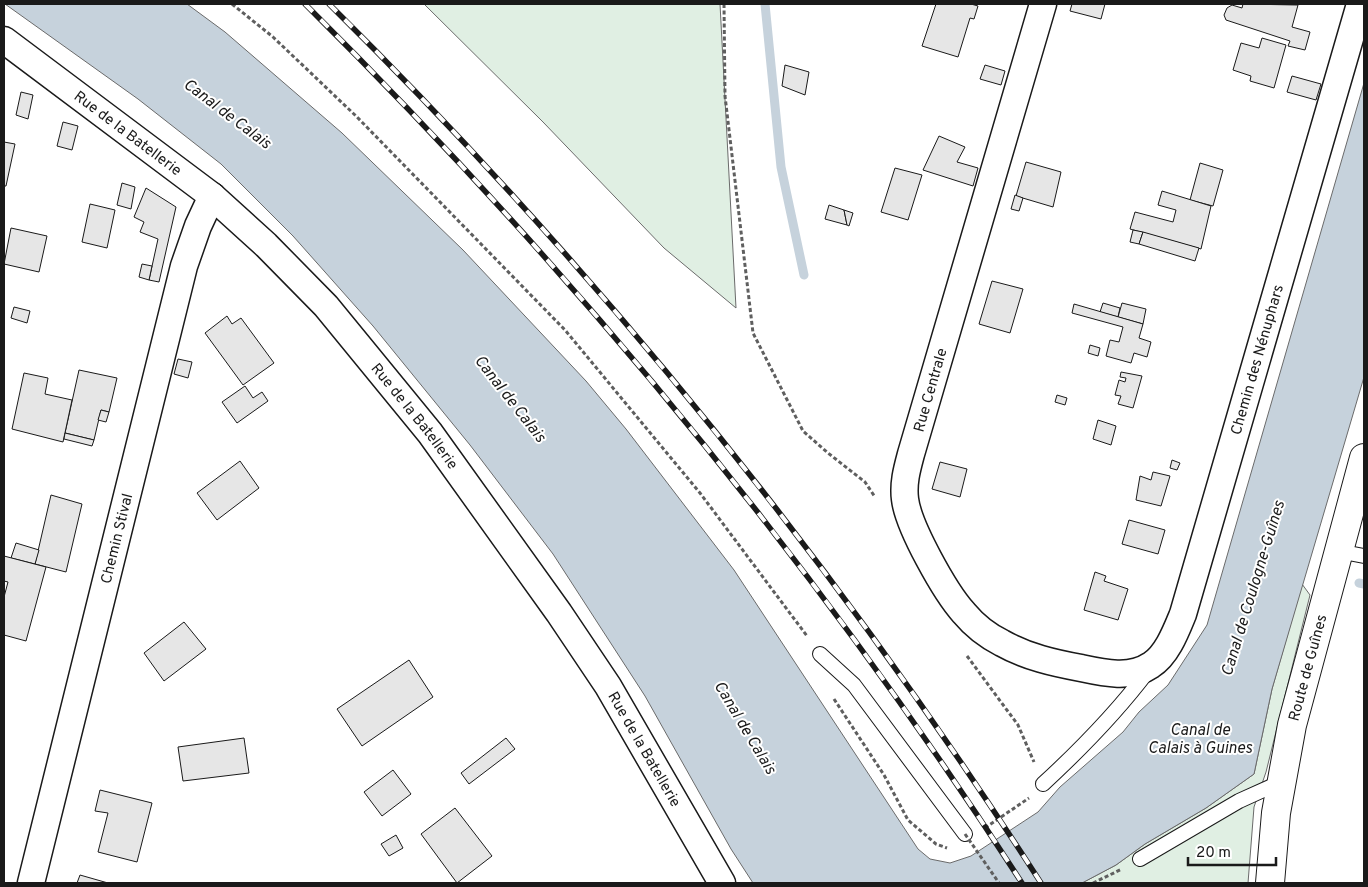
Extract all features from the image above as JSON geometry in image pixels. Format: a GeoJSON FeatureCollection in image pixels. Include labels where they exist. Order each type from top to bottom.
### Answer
{"type":"FeatureCollection","features":[{"type":"Feature","properties":{"kind":"main road","name":"Route de Guînes"},"geometry":{"type":"LineString","coordinates":[[1270,883],[1273,840],[1281,782],[1292,725],[1364,458]]}},
{"type":"Feature","properties":{"kind":"street","name":"Rue Centrale"},"geometry":{"type":"LineString","coordinates":[[1043,4],[911,454],[904,486],[905,500],[917,532],[956,603],[975,624],[1001,643],[1034,658],[1108,673],[1127,674],[1140,671],[1153,664]]}},
{"type":"Feature","properties":{"kind":"street","name":"Chemin des Nénuphars"},"geometry":{"type":"LineString","coordinates":[[1153,664],[1177,630],[1188,600],[1360,4]]}},
{"type":"Feature","properties":{"kind":"street","name":"Rue de la Batellerie"},"geometry":{"type":"LineString","coordinates":[[4,40],[212,196],[266,246],[326,306],[430,432],[548,597],[608,686],[722,883]]}},
{"type":"Feature","properties":{"kind":"street","name":"Chemin Stival"},"geometry":{"type":"LineString","coordinates":[[31,883],[184,266],[198,226],[212,196]]}},
{"type":"Feature","properties":{"kind":"lane"},"geometry":{"type":"LineString","coordinates":[[1338,551],[1364,556]]}},
{"type":"Feature","properties":{"kind":"lane"},"geometry":{"type":"LineString","coordinates":[[820,654],[854,685],[968,836]]}},
{"type":"Feature","properties":{"kind":"lane"},"geometry":{"type":"LineString","coordinates":[[1044,784],[1078,752],[1131,693],[1153,664]]}},
{"type":"Feature","properties":{"kind":"lane"},"geometry":{"type":"LineString","coordinates":[[1140,859],[1239,801],[1281,782]]}},
{"type":"Feature","properties":{"kind":"path"},"geometry":{"type":"LineString","coordinates":[[232,4],[273,37],[349,109],[565,330],[700,493],[820,654]]}},
{"type":"Feature","properties":{"kind":"path"},"geometry":{"type":"LineString","coordinates":[[724,4],[725,96],[753,333],[803,431],[865,482]]}},
{"type":"Feature","properties":{"kind":"path"},"geometry":{"type":"LineString","coordinates":[[832,696],[884,775],[908,820],[936,844],[952,849]]}},
{"type":"Feature","properties":{"kind":"path"},"geometry":{"type":"LineString","coordinates":[[980,831],[1029,798],[1044,784]]}},
{"type":"Feature","properties":{"kind":"path"},"geometry":{"type":"LineString","coordinates":[[968,836],[999,883]]}},
{"type":"Feature","properties":{"kind":"path"},"geometry":{"type":"LineString","coordinates":[[1093,883],[1140,859]]}},
{"type":"Feature","properties":{"kind":"green space"},"geometry":{"type":"Polygon","coordinates":[[[424,4],[720,4],[736,308],[664,248],[543,122],[424,4]]]}},
{"type":"Feature","properties":{"kind":"green space"},"geometry":{"type":"Polygon","coordinates":[[[1302,584],[1310,595],[1266,772],[1254,807],[1248,883],[1082,883],[1116,865],[1145,844],[1206,808],[1254,774],[1272,689],[1302,584]]]}},
{"type":"Feature","properties":{"kind":"water"},"geometry":{"type":"Polygon","coordinates":[[[5,4],[187,4],[225,32],[342,133],[463,250],[586,381],[626,429],[734,570],[918,849],[930,859],[950,863],[971,856],[1038,812],[1060,787],[1123,732],[1139,712],[1168,685],[1207,625],[1364,83],[1364,377],[1272,689],[1254,774],[1206,808],[1145,844],[1116,865],[1082,883],[753,883],[731,849],[645,696],[553,554],[470,445],[373,326],[293,236],[221,164],[138,99],[5,4]]]}},
{"type":"Feature","properties":{"kind":"building"},"geometry":{"type":"Polygon","coordinates":[[[936,4],[971,4],[978,6],[974,19],[970,18],[958,57],[922,46],[936,4]]]}},
{"type":"Feature","properties":{"kind":"building"},"geometry":{"type":"Polygon","coordinates":[[[1072,4],[1105,4],[1101,19],[1070,11],[1072,4]]]}},
{"type":"Feature","properties":{"kind":"building"},"geometry":{"type":"Polygon","coordinates":[[[1243,4],[1298,5],[1292,27],[1310,32],[1305,50],[1288,46],[1290,41],[1226,20],[1224,15],[1227,8],[1232,5],[1242,8],[1243,4]]]}},
{"type":"Feature","properties":{"kind":"building"},"geometry":{"type":"Polygon","coordinates":[[[1262,38],[1286,45],[1274,88],[1250,81],[1251,76],[1233,70],[1241,43],[1259,48],[1262,38]]]}},
{"type":"Feature","properties":{"kind":"building"},"geometry":{"type":"Polygon","coordinates":[[[785,65],[809,72],[805,95],[782,86],[785,65]]]}},
{"type":"Feature","properties":{"kind":"building"},"geometry":{"type":"Polygon","coordinates":[[[985,65],[1005,71],[1001,85],[980,79],[985,65]]]}},
{"type":"Feature","properties":{"kind":"building"},"geometry":{"type":"Polygon","coordinates":[[[1292,76],[1321,84],[1316,100],[1287,92],[1292,76]]]}},
{"type":"Feature","properties":{"kind":"building"},"geometry":{"type":"Polygon","coordinates":[[[21,92],[33,95],[28,119],[16,115],[21,92]]]}},
{"type":"Feature","properties":{"kind":"building"},"geometry":{"type":"Polygon","coordinates":[[[63,122],[78,126],[72,150],[57,146],[63,122]]]}},
{"type":"Feature","properties":{"kind":"building"},"geometry":{"type":"Polygon","coordinates":[[[939,136],[965,147],[957,162],[978,168],[973,186],[923,170],[939,136]]]}},
{"type":"Feature","properties":{"kind":"building"},"geometry":{"type":"Polygon","coordinates":[[[4,142],[15,144],[6,186],[4,186],[4,142]]]}},
{"type":"Feature","properties":{"kind":"building"},"geometry":{"type":"Polygon","coordinates":[[[1026,162],[1061,172],[1053,207],[1016,196],[1026,162]]]}},
{"type":"Feature","properties":{"kind":"building"},"geometry":{"type":"Polygon","coordinates":[[[1200,163],[1223,170],[1213,206],[1190,200],[1200,163]]]}},
{"type":"Feature","properties":{"kind":"building"},"geometry":{"type":"Polygon","coordinates":[[[895,168],[922,175],[908,220],[881,212],[895,168]]]}},
{"type":"Feature","properties":{"kind":"building"},"geometry":{"type":"Polygon","coordinates":[[[122,183],[135,187],[131,209],[117,205],[122,183]]]}},
{"type":"Feature","properties":{"kind":"building"},"geometry":{"type":"Polygon","coordinates":[[[146,188],[176,207],[159,282],[149,280],[158,239],[140,232],[144,222],[134,217],[146,188]]]}},
{"type":"Feature","properties":{"kind":"building"},"geometry":{"type":"Polygon","coordinates":[[[1162,191],[1211,206],[1201,249],[1130,229],[1135,212],[1173,222],[1176,210],[1158,205],[1162,191]]]}},
{"type":"Feature","properties":{"kind":"building"},"geometry":{"type":"Polygon","coordinates":[[[1015,195],[1023,198],[1019,211],[1011,209],[1015,195]]]}},
{"type":"Feature","properties":{"kind":"building"},"geometry":{"type":"Polygon","coordinates":[[[90,204],[115,210],[107,248],[82,242],[90,204]]]}},
{"type":"Feature","properties":{"kind":"building"},"geometry":{"type":"Polygon","coordinates":[[[829,205],[844,210],[847,225],[825,219],[829,205]]]}},
{"type":"Feature","properties":{"kind":"building"},"geometry":{"type":"Polygon","coordinates":[[[844,210],[853,213],[849,226],[847,225],[844,210]]]}},
{"type":"Feature","properties":{"kind":"building"},"geometry":{"type":"Polygon","coordinates":[[[11,228],[47,236],[39,272],[4,264],[11,228]]]}},
{"type":"Feature","properties":{"kind":"building"},"geometry":{"type":"Polygon","coordinates":[[[1133,230],[1143,232],[1139,244],[1130,242],[1133,230]]]}},
{"type":"Feature","properties":{"kind":"building"},"geometry":{"type":"Polygon","coordinates":[[[1143,232],[1199,248],[1195,261],[1139,244],[1143,232]]]}},
{"type":"Feature","properties":{"kind":"building"},"geometry":{"type":"Polygon","coordinates":[[[142,264],[152,266],[149,280],[139,277],[142,264]]]}},
{"type":"Feature","properties":{"kind":"building"},"geometry":{"type":"Polygon","coordinates":[[[992,281],[1023,289],[1010,333],[979,324],[992,281]]]}},
{"type":"Feature","properties":{"kind":"building"},"geometry":{"type":"Polygon","coordinates":[[[1103,303],[1120,308],[1118,317],[1100,312],[1103,303]]]}},
{"type":"Feature","properties":{"kind":"building"},"geometry":{"type":"Polygon","coordinates":[[[1122,303],[1146,309],[1143,324],[1118,317],[1122,303]]]}},
{"type":"Feature","properties":{"kind":"building"},"geometry":{"type":"Polygon","coordinates":[[[1074,304],[1143,324],[1139,338],[1151,342],[1147,357],[1134,353],[1131,363],[1106,356],[1110,340],[1119,342],[1123,327],[1072,313],[1074,304]]]}},
{"type":"Feature","properties":{"kind":"building"},"geometry":{"type":"Polygon","coordinates":[[[14,307],[30,311],[27,323],[11,318],[14,307]]]}},
{"type":"Feature","properties":{"kind":"building"},"geometry":{"type":"Polygon","coordinates":[[[227,316],[232,324],[241,318],[274,363],[243,385],[205,333],[227,316]]]}},
{"type":"Feature","properties":{"kind":"building"},"geometry":{"type":"Polygon","coordinates":[[[1090,345],[1100,348],[1098,356],[1088,353],[1090,345]]]}},
{"type":"Feature","properties":{"kind":"building"},"geometry":{"type":"Polygon","coordinates":[[[178,359],[192,362],[188,378],[174,374],[178,359]]]}},
{"type":"Feature","properties":{"kind":"building"},"geometry":{"type":"Polygon","coordinates":[[[79,370],[117,378],[109,412],[101,410],[94,440],[65,433],[79,370]]]}},
{"type":"Feature","properties":{"kind":"building"},"geometry":{"type":"Polygon","coordinates":[[[1121,372],[1142,376],[1133,408],[1118,404],[1121,396],[1115,395],[1119,380],[1125,382],[1126,378],[1120,377],[1121,372]]]}},
{"type":"Feature","properties":{"kind":"building"},"geometry":{"type":"Polygon","coordinates":[[[24,373],[48,378],[45,394],[72,400],[63,442],[12,429],[24,373]]]}},
{"type":"Feature","properties":{"kind":"building"},"geometry":{"type":"Polygon","coordinates":[[[245,386],[253,398],[262,392],[268,401],[237,423],[222,402],[245,386]]]}},
{"type":"Feature","properties":{"kind":"building"},"geometry":{"type":"Polygon","coordinates":[[[1057,395],[1067,398],[1065,405],[1055,402],[1057,395]]]}},
{"type":"Feature","properties":{"kind":"building"},"geometry":{"type":"Polygon","coordinates":[[[101,410],[109,412],[106,422],[98,420],[101,410]]]}},
{"type":"Feature","properties":{"kind":"building"},"geometry":{"type":"Polygon","coordinates":[[[1098,420],[1116,426],[1111,445],[1093,439],[1098,420]]]}},
{"type":"Feature","properties":{"kind":"building"},"geometry":{"type":"Polygon","coordinates":[[[65,433],[94,440],[92,446],[64,439],[65,433]]]}},
{"type":"Feature","properties":{"kind":"building"},"geometry":{"type":"Polygon","coordinates":[[[1172,460],[1180,463],[1177,470],[1170,468],[1172,460]]]}},
{"type":"Feature","properties":{"kind":"building"},"geometry":{"type":"Polygon","coordinates":[[[240,461],[259,488],[217,520],[197,493],[240,461]]]}},
{"type":"Feature","properties":{"kind":"building"},"geometry":{"type":"Polygon","coordinates":[[[940,462],[967,469],[960,497],[932,489],[940,462]]]}},
{"type":"Feature","properties":{"kind":"building"},"geometry":{"type":"Polygon","coordinates":[[[1153,472],[1170,476],[1161,506],[1136,500],[1140,476],[1151,480],[1153,472]]]}},
{"type":"Feature","properties":{"kind":"building"},"geometry":{"type":"Polygon","coordinates":[[[51,495],[82,504],[66,572],[35,564],[51,495]]]}},
{"type":"Feature","properties":{"kind":"building"},"geometry":{"type":"Polygon","coordinates":[[[1129,520],[1165,530],[1158,554],[1122,544],[1129,520]]]}},
{"type":"Feature","properties":{"kind":"building"},"geometry":{"type":"Polygon","coordinates":[[[16,543],[39,550],[35,564],[11,558],[16,543]]]}},
{"type":"Feature","properties":{"kind":"building"},"geometry":{"type":"Polygon","coordinates":[[[4,556],[46,567],[26,641],[4,635],[4,597],[8,582],[4,581],[4,556]]]}},
{"type":"Feature","properties":{"kind":"building"},"geometry":{"type":"Polygon","coordinates":[[[1095,572],[1106,576],[1104,581],[1128,589],[1118,620],[1084,610],[1095,572]]]}},
{"type":"Feature","properties":{"kind":"building"},"geometry":{"type":"Polygon","coordinates":[[[184,622],[206,649],[164,681],[144,653],[184,622]]]}},
{"type":"Feature","properties":{"kind":"building"},"geometry":{"type":"Polygon","coordinates":[[[409,660],[433,697],[362,746],[337,709],[409,660]]]}},
{"type":"Feature","properties":{"kind":"building"},"geometry":{"type":"Polygon","coordinates":[[[244,738],[249,773],[183,781],[178,747],[244,738]]]}},
{"type":"Feature","properties":{"kind":"building"},"geometry":{"type":"Polygon","coordinates":[[[506,738],[515,749],[469,784],[461,773],[506,738]]]}},
{"type":"Feature","properties":{"kind":"building"},"geometry":{"type":"Polygon","coordinates":[[[393,770],[411,794],[382,816],[364,792],[393,770]]]}},
{"type":"Feature","properties":{"kind":"building"},"geometry":{"type":"Polygon","coordinates":[[[100,790],[152,803],[137,862],[98,852],[108,813],[95,811],[100,790]]]}},
{"type":"Feature","properties":{"kind":"building"},"geometry":{"type":"Polygon","coordinates":[[[455,808],[492,856],[457,883],[421,834],[455,808]]]}},
{"type":"Feature","properties":{"kind":"building"},"geometry":{"type":"Polygon","coordinates":[[[396,835],[403,848],[389,856],[381,844],[396,835]]]}},
{"type":"Feature","properties":{"kind":"building"},"geometry":{"type":"Polygon","coordinates":[[[80,875],[108,883],[77,883],[80,875]]]}},
{"type":"Feature","properties":{"kind":"waterway"},"geometry":{"type":"LineString","coordinates":[[765,4],[781,167],[804,275]]}},
{"type":"Feature","properties":{"kind":"waterway"},"geometry":{"type":"LineString","coordinates":[[1359,583],[1364,584]]}},
{"type":"Feature","properties":{"kind":"railway"},"geometry":{"type":"LineString","coordinates":[[305,4],[405,105],[502,209],[596,315],[687,424],[776,535],[861,649],[943,765],[1022,883]]}},
{"type":"Feature","properties":{"kind":"railway"},"geometry":{"type":"LineString","coordinates":[[329,4],[428,105],[525,209],[618,315],[709,424],[797,535],[881,649],[963,765],[1041,883]]}},
{"type":"Feature","properties":{"kind":"water label","name":"Canal de Calais"},"geometry":{"type":"Point","coordinates":[228,113]}},
{"type":"Feature","properties":{"kind":"water label","name":"Canal de Calais"},"geometry":{"type":"Point","coordinates":[511,398]}},
{"type":"Feature","properties":{"kind":"water label","name":"Canal de Coulogne-Guînes"},"geometry":{"type":"Point","coordinates":[1252,588]}},
{"type":"Feature","properties":{"kind":"water label","name":"Canal de Calais"},"geometry":{"type":"Point","coordinates":[746,727]}},
{"type":"Feature","properties":{"kind":"water label","name":"Canal de Calais à Guines"},"geometry":{"type":"Point","coordinates":[1200,738]}}]}
